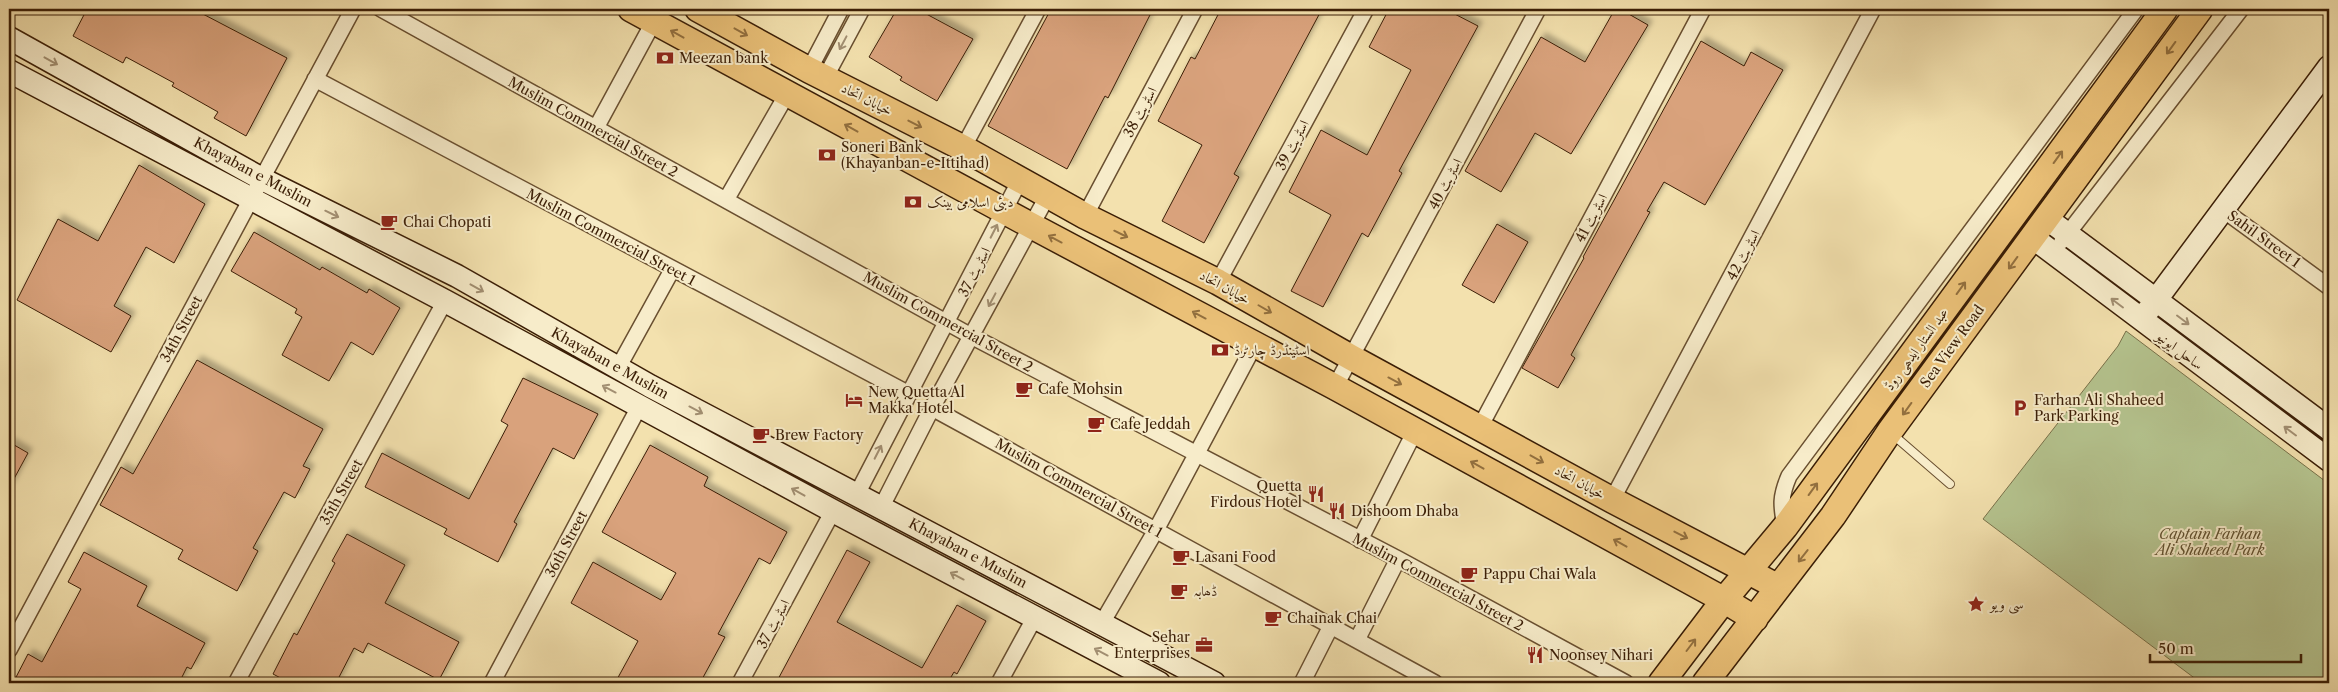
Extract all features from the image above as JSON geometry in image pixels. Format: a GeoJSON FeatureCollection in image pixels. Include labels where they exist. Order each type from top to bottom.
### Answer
{"type":"FeatureCollection","features":[{"type":"Feature","properties":{"kind":"main road"},"geometry":{"type":"LineString","coordinates":[[631,9],[1004,211],[1335,387],[1724,600],[1754,619]]}},
{"type":"Feature","properties":{"kind":"main road","name":"خیابان اتحاد"},"geometry":{"type":"LineString","coordinates":[[698,9],[817,74],[963,148],[1085,216],[1218,282],[1352,358],[1612,500],[1778,587]]}},
{"type":"Feature","properties":{"kind":"main road","name":"عبد الستار ایدھی روڈ"},"geometry":{"type":"LineString","coordinates":[[1661,683],[1724,600],[1785,527],[2165,9]]}},
{"type":"Feature","properties":{"kind":"main road","name":"Sea View Road"},"geometry":{"type":"LineString","coordinates":[[1705,683],[1833,516],[1890,431],[2200,9]]}},
{"type":"Feature","properties":{"kind":"street","name":"34th Street"},"geometry":{"type":"LineString","coordinates":[[9,650],[353,9]]}},
{"type":"Feature","properties":{"kind":"street","name":"Muslim Commercial Street 2"},"geometry":{"type":"LineString","coordinates":[[381,9],[972,337],[1398,559],[1626,683]]}},
{"type":"Feature","properties":{"kind":"street"},"geometry":{"type":"LineString","coordinates":[[817,74],[841,9]]}},
{"type":"Feature","properties":{"kind":"street"},"geometry":{"type":"LineString","coordinates":[[817,74],[862,9]]}},
{"type":"Feature","properties":{"kind":"street"},"geometry":{"type":"LineString","coordinates":[[963,148],[1038,9]]}},
{"type":"Feature","properties":{"kind":"street","name":"اسٹریٹ 38"},"geometry":{"type":"LineString","coordinates":[[1085,216],[1196,9]]}},
{"type":"Feature","properties":{"kind":"street","name":"اسٹریٹ 39"},"geometry":{"type":"LineString","coordinates":[[1218,282],[1366,9]]}},
{"type":"Feature","properties":{"kind":"street","name":"اسٹریٹ 40"},"geometry":{"type":"LineString","coordinates":[[1335,387],[1538,9]]}},
{"type":"Feature","properties":{"kind":"street","name":"اسٹریٹ 41"},"geometry":{"type":"LineString","coordinates":[[1480,427],[1703,9]]}},
{"type":"Feature","properties":{"kind":"street","name":"اسٹریٹ 42"},"geometry":{"type":"LineString","coordinates":[[1612,500],[1873,9]]}},
{"type":"Feature","properties":{"kind":"street"},"geometry":{"type":"LineString","coordinates":[[1785,527],[1781,506],[1782,493],[1789,476],[2136,9]]}},
{"type":"Feature","properties":{"kind":"street"},"geometry":{"type":"LineString","coordinates":[[2053,254],[2241,9]]}},
{"type":"Feature","properties":{"kind":"street"},"geometry":{"type":"LineString","coordinates":[[596,128],[654,21]]}},
{"type":"Feature","properties":{"kind":"street","name":"Khayaban e Muslim"},"geometry":{"type":"LineString","coordinates":[[9,38],[262,179],[457,276],[618,368],[856,496],[1214,683]]}},
{"type":"Feature","properties":{"kind":"street","name":"Khayaban e Muslim"},"geometry":{"type":"LineString","coordinates":[[9,71],[250,200],[445,301],[833,511],[1159,683]]}},
{"type":"Feature","properties":{"kind":"street"},"geometry":{"type":"LineString","coordinates":[[2141,321],[2222,209],[2327,75]]}},
{"type":"Feature","properties":{"kind":"street","name":"Muslim Commercial Street 1"},"geometry":{"type":"LineString","coordinates":[[315,79],[908,394]]}},
{"type":"Feature","properties":{"kind":"street"},"geometry":{"type":"LineString","coordinates":[[726,200],[787,94]]}},
{"type":"Feature","properties":{"kind":"street"},"geometry":{"type":"LineString","coordinates":[[102,121],[115,97]]}},
{"type":"Feature","properties":{"kind":"street","name":"اسٹریٹ 37"},"geometry":{"type":"LineString","coordinates":[[856,496],[908,394],[948,323],[1020,180]]}},
{"type":"Feature","properties":{"kind":"street","name":"اسٹریٹ 37"},"geometry":{"type":"LineString","coordinates":[[880,508],[932,408],[1048,196]]}},
{"type":"Feature","properties":{"kind":"street","name":"Sahil Street 1"},"geometry":{"type":"LineString","coordinates":[[2222,209],[2329,287]]}},
{"type":"Feature","properties":{"kind":"street","name":"ساحل ایونیو"},"geometry":{"type":"LineString","coordinates":[[2046,218],[2329,428]]}},
{"type":"Feature","properties":{"kind":"street","name":"ساحل ایونیو"},"geometry":{"type":"LineString","coordinates":[[2032,237],[2141,321],[2329,460]]}},
{"type":"Feature","properties":{"kind":"street"},"geometry":{"type":"LineString","coordinates":[[618,368],[672,270]]}},
{"type":"Feature","properties":{"kind":"street","name":"35th Street"},"geometry":{"type":"LineString","coordinates":[[236,683],[445,301]]}},
{"type":"Feature","properties":{"kind":"street"},"geometry":{"type":"LineString","coordinates":[[523,343],[534,320]]}},
{"type":"Feature","properties":{"kind":"street"},"geometry":{"type":"LineString","coordinates":[[1102,623],[1156,530],[1255,344]]}},
{"type":"Feature","properties":{"kind":"street","name":"36th Street"},"geometry":{"type":"LineString","coordinates":[[492,683],[640,405]]}},
{"type":"Feature","properties":{"kind":"street","name":"Muslim Commercial Street 1"},"geometry":{"type":"LineString","coordinates":[[932,408],[1435,683]]}},
{"type":"Feature","properties":{"kind":"street"},"geometry":{"type":"LineString","coordinates":[[1360,540],[1415,431]]}},
{"type":"Feature","properties":{"kind":"street"},"geometry":{"type":"LineString","coordinates":[[750,465],[760,444]]}},
{"type":"Feature","properties":{"kind":"street","name":"اسٹریٹ 37"},"geometry":{"type":"LineString","coordinates":[[740,683],[833,511]]}},
{"type":"Feature","properties":{"kind":"street"},"geometry":{"type":"LineString","coordinates":[[1356,640],[1398,559]]}},
{"type":"Feature","properties":{"kind":"street"},"geometry":{"type":"LineString","coordinates":[[979,588],[990,565]]}},
{"type":"Feature","properties":{"kind":"street"},"geometry":{"type":"LineString","coordinates":[[999,683],[1034,617]]}},
{"type":"Feature","properties":{"kind":"street"},"geometry":{"type":"LineString","coordinates":[[1302,683],[1331,626]]}},
{"type":"Feature","properties":{"kind":"lane"},"geometry":{"type":"LineString","coordinates":[[1890,431],[1950,484]]}},
{"type":"Feature","properties":{"kind":"green space","name":"Captain Farhan Ali Shaheed Park"},"geometry":{"type":"Polygon","coordinates":[[[2126,331],[2329,484],[2329,683],[2201,683],[1983,519],[2118,346],[2126,331]]]}},
{"type":"Feature","properties":{"kind":"building"},"geometry":{"type":"Polygon","coordinates":[[[87,9],[204,9],[201,13],[287,58],[246,136],[214,118],[218,112],[172,86],[174,83],[126,57],[123,63],[73,36],[87,9]]]}},
{"type":"Feature","properties":{"kind":"building"},"geometry":{"type":"Polygon","coordinates":[[[897,9],[917,9],[973,39],[937,101],[900,80],[902,77],[869,57],[897,9]]]}},
{"type":"Feature","properties":{"kind":"building"},"geometry":{"type":"Polygon","coordinates":[[[1051,9],[1153,9],[1108,98],[1105,96],[1067,169],[988,126],[1051,9]]]}},
{"type":"Feature","properties":{"kind":"building"},"geometry":{"type":"Polygon","coordinates":[[[1221,9],[1322,9],[1234,174],[1239,177],[1204,243],[1162,221],[1202,145],[1158,121],[1191,57],[1195,59],[1221,9]]]}},
{"type":"Feature","properties":{"kind":"building"},"geometry":{"type":"Polygon","coordinates":[[[1389,9],[1445,9],[1478,26],[1399,171],[1402,173],[1368,237],[1362,233],[1323,307],[1291,291],[1331,215],[1289,192],[1321,130],[1367,155],[1411,70],[1369,47],[1389,9]]]}},
{"type":"Feature","properties":{"kind":"building"},"geometry":{"type":"Polygon","coordinates":[[[1615,9],[1620,9],[1648,25],[1571,154],[1535,133],[1501,192],[1465,171],[1541,37],[1585,62],[1615,9]]]}},
{"type":"Feature","properties":{"kind":"building"},"geometry":{"type":"Polygon","coordinates":[[[1701,41],[1744,66],[1751,52],[1783,70],[1705,205],[1664,182],[1647,211],[1650,212],[1571,355],[1575,358],[1558,388],[1522,368],[1584,258],[1701,41]]]}},
{"type":"Feature","properties":{"kind":"building"},"geometry":{"type":"Polygon","coordinates":[[[139,165],[205,204],[174,263],[146,247],[114,306],[131,316],[111,352],[17,300],[58,219],[98,241],[139,165]]]}},
{"type":"Feature","properties":{"kind":"building"},"geometry":{"type":"Polygon","coordinates":[[[1497,224],[1528,242],[1494,303],[1462,285],[1497,224]]]}},
{"type":"Feature","properties":{"kind":"building"},"geometry":{"type":"Polygon","coordinates":[[[254,232],[320,270],[322,267],[367,293],[369,289],[400,308],[373,355],[351,342],[329,381],[282,355],[302,317],[295,313],[297,309],[231,271],[254,232]]]}},
{"type":"Feature","properties":{"kind":"building"},"geometry":{"type":"Polygon","coordinates":[[[197,360],[323,429],[303,466],[310,469],[295,498],[284,492],[253,548],[258,551],[237,591],[178,559],[183,550],[100,505],[121,467],[133,474],[197,360]]]}},
{"type":"Feature","properties":{"kind":"building"},"geometry":{"type":"Polygon","coordinates":[[[523,378],[598,414],[574,459],[553,448],[514,522],[517,524],[498,562],[444,534],[447,529],[365,487],[382,453],[469,499],[508,425],[501,421],[523,378]]]}},
{"type":"Feature","properties":{"kind":"building"},"geometry":{"type":"Polygon","coordinates":[[[9,442],[28,453],[9,488],[9,442]]]}},
{"type":"Feature","properties":{"kind":"building"},"geometry":{"type":"Polygon","coordinates":[[[650,445],[708,477],[704,486],[787,532],[770,564],[759,558],[718,634],[725,637],[700,683],[615,683],[638,641],[571,603],[593,562],[661,600],[676,573],[602,532],[650,445]]]}},
{"type":"Feature","properties":{"kind":"building"},"geometry":{"type":"Polygon","coordinates":[[[347,534],[405,565],[385,603],[459,642],[439,680],[368,643],[363,653],[354,648],[336,683],[290,683],[273,674],[294,633],[297,635],[335,563],[332,561],[347,534]]]}},
{"type":"Feature","properties":{"kind":"building"},"geometry":{"type":"Polygon","coordinates":[[[847,550],[870,562],[837,622],[922,668],[957,605],[986,621],[957,674],[954,672],[948,682],[950,683],[776,683],[847,550]]]}},
{"type":"Feature","properties":{"kind":"building"},"geometry":{"type":"Polygon","coordinates":[[[84,552],[147,586],[137,606],[205,643],[191,669],[187,667],[179,683],[13,683],[28,654],[42,662],[81,589],[68,582],[84,552]]]}},
{"type":"Feature","properties":{"kind":"place","name":"Meezan bank"},"geometry":{"type":"Point","coordinates":[665,58]}},
{"type":"Feature","properties":{"kind":"place","name":"Soneri Bank (Khayanban-e-Ittihad)"},"geometry":{"type":"Point","coordinates":[827,155]}},
{"type":"Feature","properties":{"kind":"place","name":"دبئی اسلامی بینک"},"geometry":{"type":"Point","coordinates":[913,202]}},
{"type":"Feature","properties":{"kind":"place","name":"Chai Chopati"},"geometry":{"type":"Point","coordinates":[389,222]}},
{"type":"Feature","properties":{"kind":"place","name":"اسٹینڈرڈ چارٹرڈ"},"geometry":{"type":"Point","coordinates":[1220,350]}},
{"type":"Feature","properties":{"kind":"place","name":"Cafe Mohsin"},"geometry":{"type":"Point","coordinates":[1024,389]}},
{"type":"Feature","properties":{"kind":"place","name":"New Quetta Al Makka Hotel"},"geometry":{"type":"Point","coordinates":[854,400]}},
{"type":"Feature","properties":{"kind":"place","name":"Farhan Ali Shaheed Park Parking"},"geometry":{"type":"Point","coordinates":[2020,408]}},
{"type":"Feature","properties":{"kind":"place","name":"Cafe Jeddah"},"geometry":{"type":"Point","coordinates":[1096,424]}},
{"type":"Feature","properties":{"kind":"place","name":"Brew Factory"},"geometry":{"type":"Point","coordinates":[761,435]}},
{"type":"Feature","properties":{"kind":"place","name":"Quetta Firdous Hotel"},"geometry":{"type":"Point","coordinates":[1316,494]}},
{"type":"Feature","properties":{"kind":"place","name":"Dishoom Dhaba"},"geometry":{"type":"Point","coordinates":[1337,511]}},
{"type":"Feature","properties":{"kind":"place","name":"Lasani Food"},"geometry":{"type":"Point","coordinates":[1181,557]}},
{"type":"Feature","properties":{"kind":"place","name":"Pappu Chai Wala"},"geometry":{"type":"Point","coordinates":[1469,574]}},
{"type":"Feature","properties":{"kind":"place","name":"ڈھابہ"},"geometry":{"type":"Point","coordinates":[1179,591]}},
{"type":"Feature","properties":{"kind":"place","name":"سی ویو"},"geometry":{"type":"Point","coordinates":[1976,604]}},
{"type":"Feature","properties":{"kind":"place","name":"Chainak Chai"},"geometry":{"type":"Point","coordinates":[1273,618]}},
{"type":"Feature","properties":{"kind":"place","name":"Sehar Enterprises"},"geometry":{"type":"Point","coordinates":[1204,645]}},
{"type":"Feature","properties":{"kind":"place","name":"Noonsey Nihari"},"geometry":{"type":"Point","coordinates":[1535,655]}}]}
